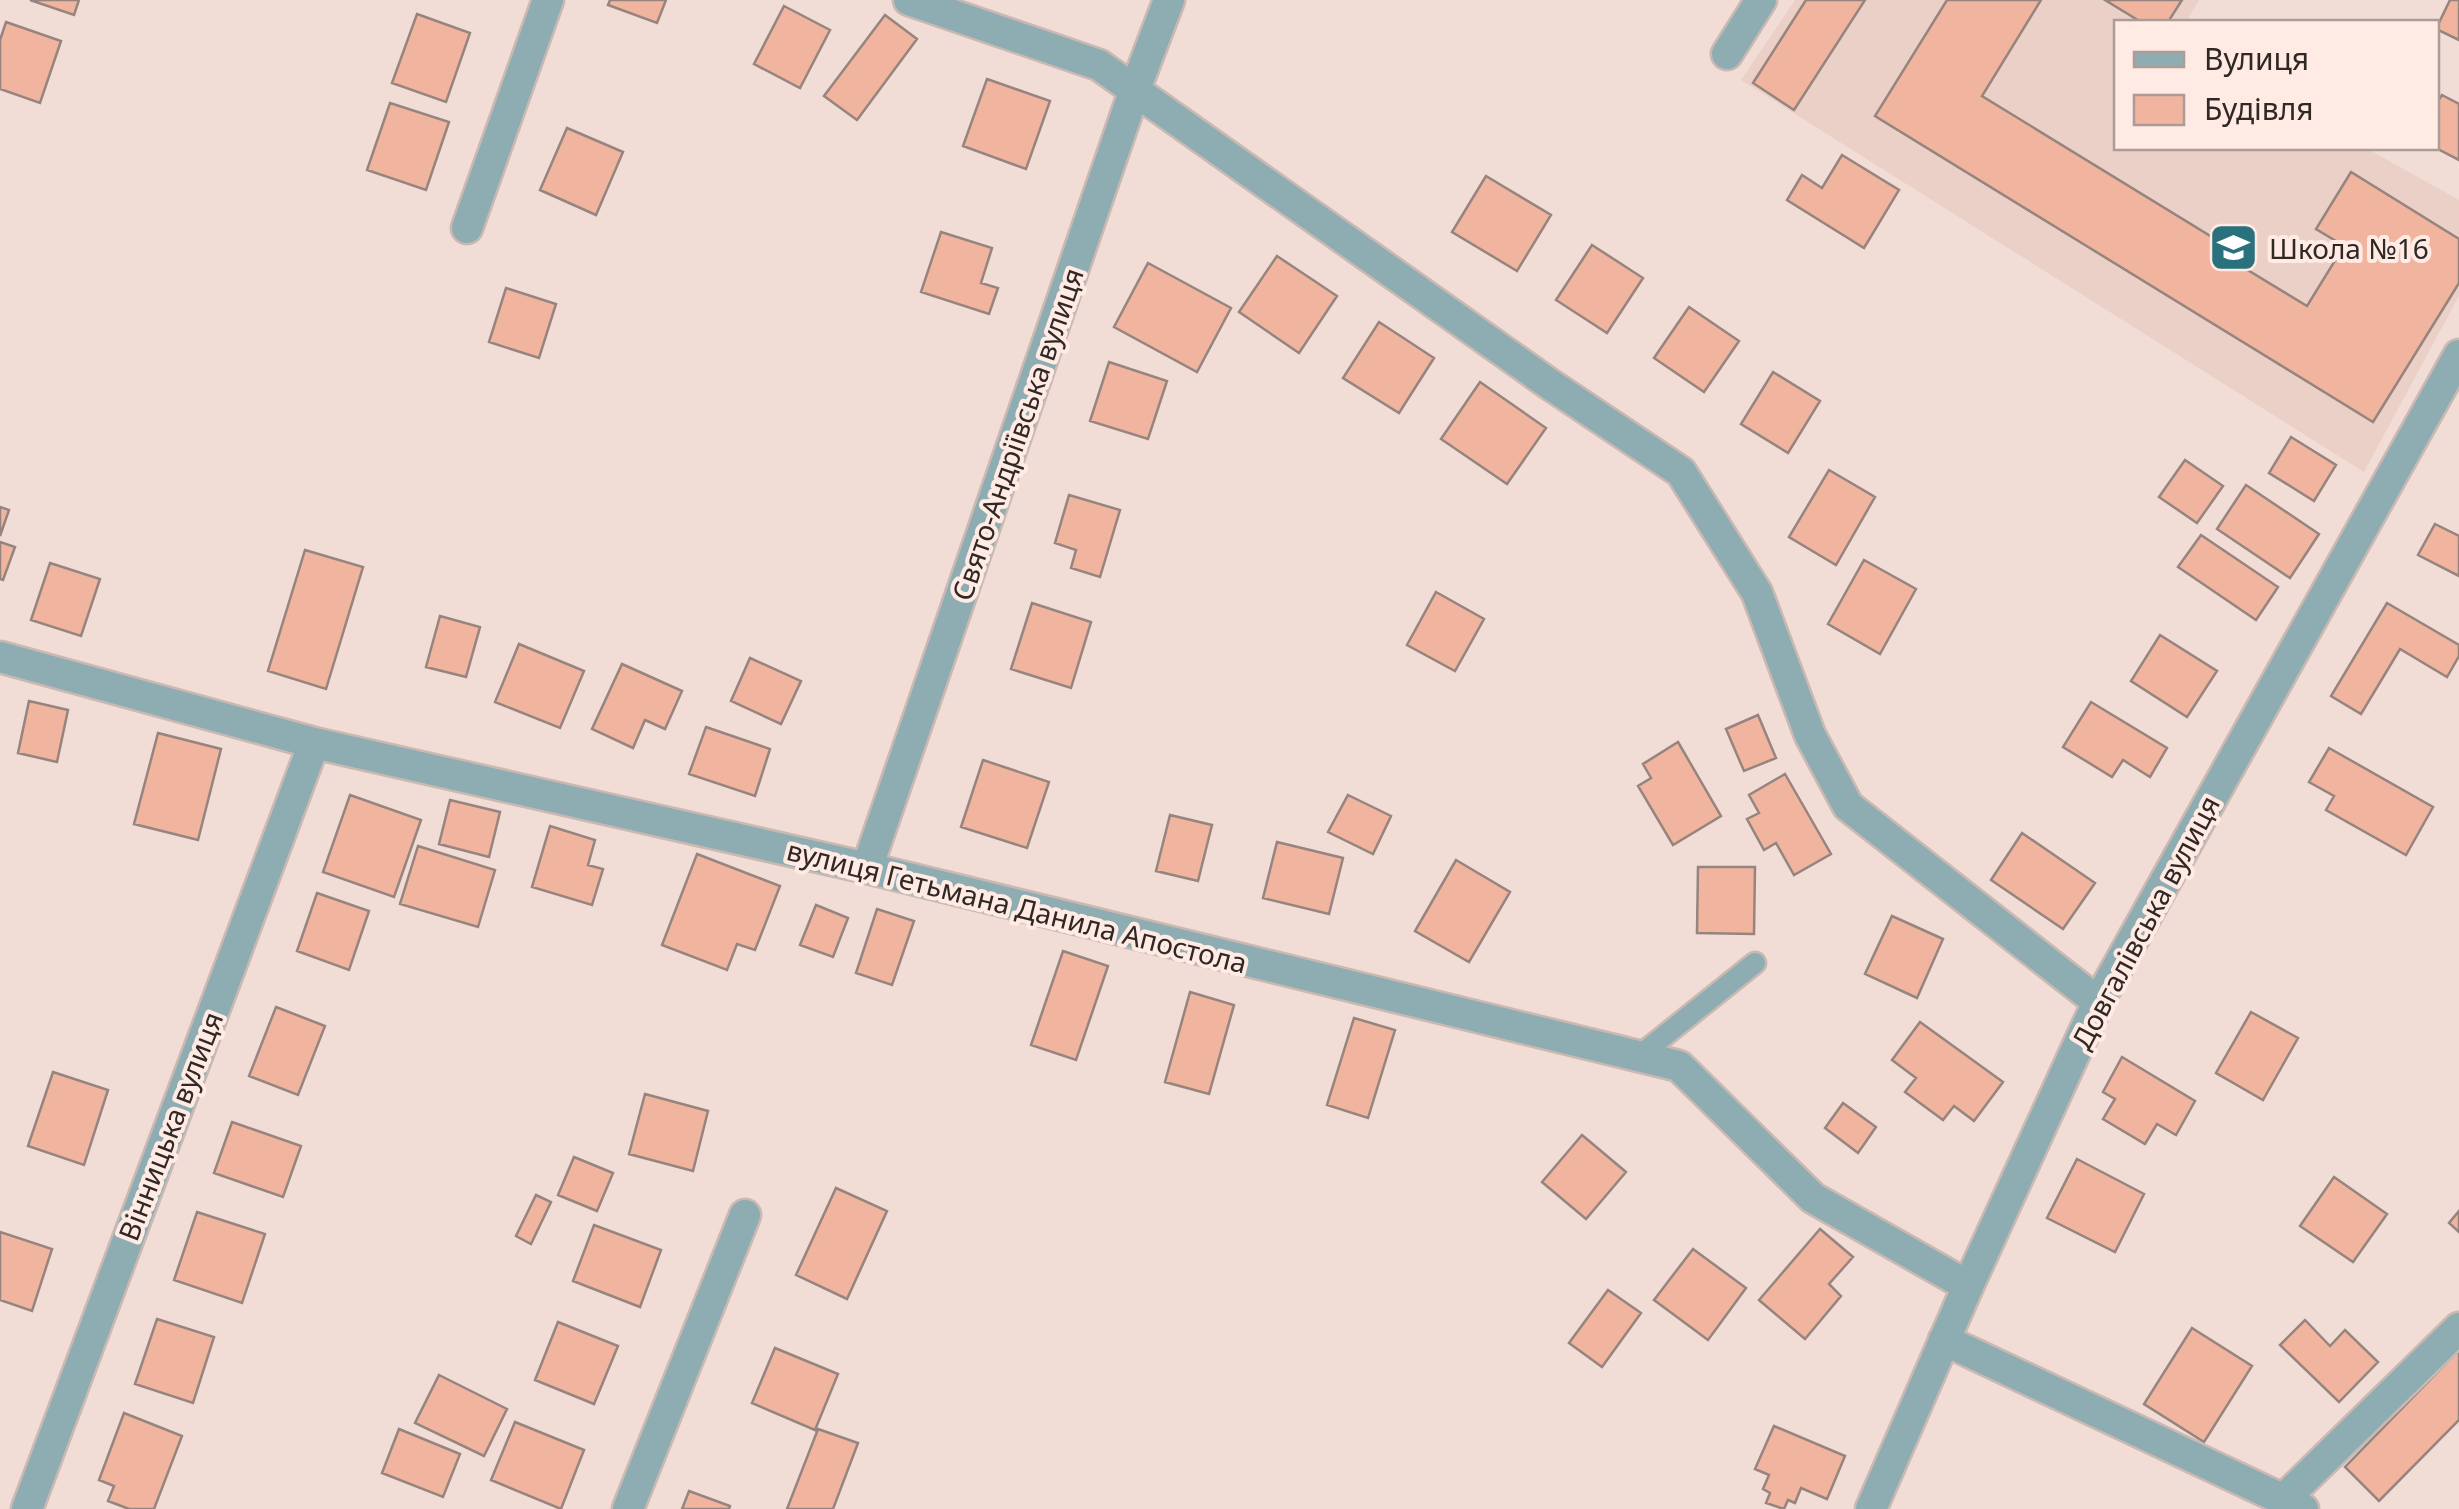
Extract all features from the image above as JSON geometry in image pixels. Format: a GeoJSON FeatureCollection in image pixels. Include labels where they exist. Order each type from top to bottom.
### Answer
{"type":"FeatureCollection","features":[{"type":"Feature","properties":{"kind":"street"},"geometry":{"type":"LineString","coordinates":[[467,228],[548,0]]}},
{"type":"Feature","properties":{"kind":"street"},"geometry":{"type":"LineString","coordinates":[[909,0],[1099,65],[1548,383],[1681,472],[1756,592],[1810,735],[1848,806],[2098,1002]]}},
{"type":"Feature","properties":{"kind":"street","name":"Свято-Андріївська вулиця"},"geometry":{"type":"LineString","coordinates":[[867,868],[1169,0]]}},
{"type":"Feature","properties":{"kind":"street"},"geometry":{"type":"LineString","coordinates":[[1727,54],[1761,0]]}},
{"type":"Feature","properties":{"kind":"street","name":"Довгалівська вулиця"},"geometry":{"type":"LineString","coordinates":[[1871,1509],[2098,1002],[2459,355]]}},
{"type":"Feature","properties":{"kind":"street","name":"вулиця Гетьмана Данила Апостола"},"geometry":{"type":"LineString","coordinates":[[0,657],[314,743],[867,868],[1679,1066],[1813,1198],[1968,1286]]}},
{"type":"Feature","properties":{"kind":"street","name":"Вінницька вулиця"},"geometry":{"type":"LineString","coordinates":[[27,1509],[314,743]]}},
{"type":"Feature","properties":{"kind":"street"},"geometry":{"type":"LineString","coordinates":[[628,1509],[745,1216]]}},
{"type":"Feature","properties":{"kind":"street"},"geometry":{"type":"LineString","coordinates":[[1944,1340],[2294,1504],[2459,1328]]}},
{"type":"Feature","properties":{"kind":"lane"},"geometry":{"type":"LineString","coordinates":[[1639,1056],[1755,963]]}},
{"type":"Feature","properties":{"kind":"shaded area","name":"Школа №16"},"geometry":{"type":"Polygon","coordinates":[[[1795,0],[2199,0],[2187,20],[2114,20],[2114,150],[2370,150],[2459,200],[2459,296],[2364,472],[1741,80],[1795,0]]]}},
{"type":"Feature","properties":{"kind":"building"},"geometry":{"type":"Polygon","coordinates":[[[30,0],[79,0],[74,15],[30,0]]]}},
{"type":"Feature","properties":{"kind":"building"},"geometry":{"type":"Polygon","coordinates":[[[610,0],[666,0],[657,23],[608,5],[610,0]]]}},
{"type":"Feature","properties":{"kind":"building"},"geometry":{"type":"Polygon","coordinates":[[[1806,0],[1865,0],[1794,110],[1753,83],[1806,0]]]}},
{"type":"Feature","properties":{"kind":"building"},"geometry":{"type":"Polygon","coordinates":[[[1947,0],[2041,0],[1982,96],[2238,253],[2233,261],[2307,306],[2344,246],[2316,229],[2351,172],[2459,239],[2459,283],[2373,422],[1875,116],[1947,0]]]}},
{"type":"Feature","properties":{"kind":"building"},"geometry":{"type":"Polygon","coordinates":[[[2105,0],[2182,0],[2169,20],[2138,20],[2105,0]]]}},
{"type":"Feature","properties":{"kind":"building"},"geometry":{"type":"Polygon","coordinates":[[[2450,0],[2459,0],[2459,40],[2439,30],[2450,0]]]}},
{"type":"Feature","properties":{"kind":"building"},"geometry":{"type":"Polygon","coordinates":[[[784,6],[830,30],[800,88],[754,64],[784,6]]]}},
{"type":"Feature","properties":{"kind":"building"},"geometry":{"type":"Polygon","coordinates":[[[417,14],[470,33],[446,102],[392,83],[417,14]]]}},
{"type":"Feature","properties":{"kind":"building"},"geometry":{"type":"Polygon","coordinates":[[[885,15],[917,39],[857,120],[824,96],[885,15]]]}},
{"type":"Feature","properties":{"kind":"building"},"geometry":{"type":"Polygon","coordinates":[[[6,22],[61,41],[40,103],[0,89],[0,40],[6,22]]]}},
{"type":"Feature","properties":{"kind":"building"},"geometry":{"type":"Polygon","coordinates":[[[987,79],[1050,101],[1026,169],[963,146],[987,79]]]}},
{"type":"Feature","properties":{"kind":"building"},"geometry":{"type":"Polygon","coordinates":[[[2442,95],[2459,104],[2459,160],[2439,150],[2442,95]]]}},
{"type":"Feature","properties":{"kind":"building"},"geometry":{"type":"Polygon","coordinates":[[[390,103],[449,122],[426,190],[367,170],[390,103]]]}},
{"type":"Feature","properties":{"kind":"building"},"geometry":{"type":"Polygon","coordinates":[[[567,128],[623,152],[596,215],[540,190],[567,128]]]}},
{"type":"Feature","properties":{"kind":"building"},"geometry":{"type":"Polygon","coordinates":[[[1842,155],[1899,190],[1864,248],[1787,200],[1802,175],[1822,188],[1842,155]]]}},
{"type":"Feature","properties":{"kind":"building"},"geometry":{"type":"Polygon","coordinates":[[[1486,176],[1551,215],[1517,271],[1452,232],[1486,176]]]}},
{"type":"Feature","properties":{"kind":"building"},"geometry":{"type":"Polygon","coordinates":[[[941,232],[992,248],[981,283],[998,288],[989,314],[921,292],[941,232]]]}},
{"type":"Feature","properties":{"kind":"building"},"geometry":{"type":"Polygon","coordinates":[[[1592,245],[1643,278],[1607,333],[1556,300],[1592,245]]]}},
{"type":"Feature","properties":{"kind":"building"},"geometry":{"type":"Polygon","coordinates":[[[1277,256],[1337,296],[1299,353],[1239,312],[1277,256]]]}},
{"type":"Feature","properties":{"kind":"building"},"geometry":{"type":"Polygon","coordinates":[[[1148,263],[1231,308],[1197,372],[1114,327],[1148,263]]]}},
{"type":"Feature","properties":{"kind":"building"},"geometry":{"type":"Polygon","coordinates":[[[506,288],[556,304],[539,358],[489,342],[506,288]]]}},
{"type":"Feature","properties":{"kind":"building"},"geometry":{"type":"Polygon","coordinates":[[[1689,307],[1739,341],[1704,392],[1654,358],[1689,307]]]}},
{"type":"Feature","properties":{"kind":"building"},"geometry":{"type":"Polygon","coordinates":[[[1379,322],[1434,358],[1399,413],[1343,378],[1379,322]]]}},
{"type":"Feature","properties":{"kind":"building"},"geometry":{"type":"Polygon","coordinates":[[[1109,362],[1167,381],[1148,439],[1090,421],[1109,362]]]}},
{"type":"Feature","properties":{"kind":"building"},"geometry":{"type":"Polygon","coordinates":[[[1773,372],[1820,401],[1788,453],[1741,424],[1773,372]]]}},
{"type":"Feature","properties":{"kind":"building"},"geometry":{"type":"Polygon","coordinates":[[[1480,382],[1546,428],[1507,484],[1441,439],[1480,382]]]}},
{"type":"Feature","properties":{"kind":"building"},"geometry":{"type":"Polygon","coordinates":[[[2291,437],[2336,465],[2314,501],[2269,473],[2291,437]]]}},
{"type":"Feature","properties":{"kind":"building"},"geometry":{"type":"Polygon","coordinates":[[[2185,460],[2223,486],[2197,523],[2159,497],[2185,460]]]}},
{"type":"Feature","properties":{"kind":"building"},"geometry":{"type":"Polygon","coordinates":[[[1829,470],[1875,497],[1836,565],[1789,537],[1829,470]]]}},
{"type":"Feature","properties":{"kind":"building"},"geometry":{"type":"Polygon","coordinates":[[[2246,485],[2319,534],[2290,578],[2217,529],[2246,485]]]}},
{"type":"Feature","properties":{"kind":"building"},"geometry":{"type":"Polygon","coordinates":[[[1069,495],[1120,510],[1100,577],[1071,568],[1076,550],[1055,543],[1069,495]]]}},
{"type":"Feature","properties":{"kind":"building"},"geometry":{"type":"Polygon","coordinates":[[[0,507],[9,510],[0,536],[0,507]]]}},
{"type":"Feature","properties":{"kind":"building"},"geometry":{"type":"Polygon","coordinates":[[[2435,524],[2459,536],[2459,576],[2418,555],[2435,524]]]}},
{"type":"Feature","properties":{"kind":"building"},"geometry":{"type":"Polygon","coordinates":[[[2201,535],[2278,587],[2256,620],[2178,567],[2201,535]]]}},
{"type":"Feature","properties":{"kind":"building"},"geometry":{"type":"Polygon","coordinates":[[[0,542],[15,547],[3,580],[0,579],[0,542]]]}},
{"type":"Feature","properties":{"kind":"building"},"geometry":{"type":"Polygon","coordinates":[[[305,550],[363,567],[326,689],[268,671],[305,550]]]}},
{"type":"Feature","properties":{"kind":"building"},"geometry":{"type":"Polygon","coordinates":[[[1864,560],[1916,589],[1880,654],[1828,624],[1864,560]]]}},
{"type":"Feature","properties":{"kind":"building"},"geometry":{"type":"Polygon","coordinates":[[[50,563],[100,579],[81,636],[31,620],[50,563]]]}},
{"type":"Feature","properties":{"kind":"building"},"geometry":{"type":"Polygon","coordinates":[[[1436,592],[1484,619],[1455,671],[1407,645],[1436,592]]]}},
{"type":"Feature","properties":{"kind":"building"},"geometry":{"type":"Polygon","coordinates":[[[1032,603],[1091,622],[1071,688],[1011,669],[1032,603]]]}},
{"type":"Feature","properties":{"kind":"building"},"geometry":{"type":"Polygon","coordinates":[[[2387,603],[2459,645],[2459,656],[2447,677],[2400,649],[2361,714],[2331,696],[2387,603]]]}},
{"type":"Feature","properties":{"kind":"building"},"geometry":{"type":"Polygon","coordinates":[[[440,616],[480,627],[466,677],[426,667],[440,616]]]}},
{"type":"Feature","properties":{"kind":"building"},"geometry":{"type":"Polygon","coordinates":[[[2160,635],[2217,671],[2187,717],[2131,681],[2160,635]]]}},
{"type":"Feature","properties":{"kind":"building"},"geometry":{"type":"Polygon","coordinates":[[[519,644],[584,671],[560,728],[495,702],[519,644]]]}},
{"type":"Feature","properties":{"kind":"building"},"geometry":{"type":"Polygon","coordinates":[[[750,658],[801,681],[781,724],[731,701],[750,658]]]}},
{"type":"Feature","properties":{"kind":"building"},"geometry":{"type":"Polygon","coordinates":[[[622,664],[682,691],[665,729],[645,720],[633,748],[592,729],[622,664]]]}},
{"type":"Feature","properties":{"kind":"building"},"geometry":{"type":"Polygon","coordinates":[[[29,701],[68,710],[57,762],[18,753],[29,701]]]}},
{"type":"Feature","properties":{"kind":"building"},"geometry":{"type":"Polygon","coordinates":[[[2091,702],[2167,748],[2150,777],[2123,760],[2112,777],[2063,747],[2091,702]]]}},
{"type":"Feature","properties":{"kind":"building"},"geometry":{"type":"Polygon","coordinates":[[[1758,715],[1776,758],[1744,771],[1726,729],[1758,715]]]}},
{"type":"Feature","properties":{"kind":"building"},"geometry":{"type":"Polygon","coordinates":[[[706,727],[770,749],[755,796],[689,774],[706,727]]]}},
{"type":"Feature","properties":{"kind":"building"},"geometry":{"type":"Polygon","coordinates":[[[158,733],[221,749],[198,840],[134,824],[158,733]]]}},
{"type":"Feature","properties":{"kind":"building"},"geometry":{"type":"Polygon","coordinates":[[[1678,742],[1721,816],[1673,845],[1638,786],[1651,778],[1643,764],[1678,742]]]}},
{"type":"Feature","properties":{"kind":"building"},"geometry":{"type":"Polygon","coordinates":[[[2329,748],[2433,807],[2406,855],[2326,810],[2334,796],[2309,782],[2329,748]]]}},
{"type":"Feature","properties":{"kind":"building"},"geometry":{"type":"Polygon","coordinates":[[[983,760],[1049,782],[1027,848],[961,827],[983,760]]]}},
{"type":"Feature","properties":{"kind":"building"},"geometry":{"type":"Polygon","coordinates":[[[1785,774],[1831,854],[1794,875],[1776,843],[1764,850],[1747,819],[1759,813],[1749,795],[1785,774]]]}},
{"type":"Feature","properties":{"kind":"building"},"geometry":{"type":"Polygon","coordinates":[[[350,795],[421,820],[394,897],[323,872],[350,795]]]}},
{"type":"Feature","properties":{"kind":"building"},"geometry":{"type":"Polygon","coordinates":[[[1348,795],[1391,816],[1373,854],[1328,832],[1348,795]]]}},
{"type":"Feature","properties":{"kind":"building"},"geometry":{"type":"Polygon","coordinates":[[[450,800],[500,812],[489,857],[439,844],[450,800]]]}},
{"type":"Feature","properties":{"kind":"building"},"geometry":{"type":"Polygon","coordinates":[[[1170,815],[1212,825],[1198,881],[1156,871],[1170,815]]]}},
{"type":"Feature","properties":{"kind":"building"},"geometry":{"type":"Polygon","coordinates":[[[550,826],[595,840],[588,865],[603,869],[592,905],[532,887],[550,826]]]}},
{"type":"Feature","properties":{"kind":"building"},"geometry":{"type":"Polygon","coordinates":[[[2022,833],[2095,883],[2063,929],[1991,880],[2022,833]]]}},
{"type":"Feature","properties":{"kind":"building"},"geometry":{"type":"Polygon","coordinates":[[[1277,842],[1343,858],[1329,914],[1263,898],[1277,842]]]}},
{"type":"Feature","properties":{"kind":"building"},"geometry":{"type":"Polygon","coordinates":[[[418,846],[495,870],[478,927],[400,904],[418,846]]]}},
{"type":"Feature","properties":{"kind":"building"},"geometry":{"type":"Polygon","coordinates":[[[697,854],[780,886],[755,950],[737,944],[727,970],[662,945],[697,854]]]}},
{"type":"Feature","properties":{"kind":"building"},"geometry":{"type":"Polygon","coordinates":[[[1456,860],[1510,892],[1469,962],[1415,931],[1456,860]]]}},
{"type":"Feature","properties":{"kind":"building"},"geometry":{"type":"Polygon","coordinates":[[[1698,867],[1755,867],[1754,934],[1697,933],[1698,867]]]}},
{"type":"Feature","properties":{"kind":"building"},"geometry":{"type":"Polygon","coordinates":[[[317,893],[369,911],[349,970],[297,951],[317,893]]]}},
{"type":"Feature","properties":{"kind":"building"},"geometry":{"type":"Polygon","coordinates":[[[816,905],[848,918],[833,957],[800,945],[816,905]]]}},
{"type":"Feature","properties":{"kind":"building"},"geometry":{"type":"Polygon","coordinates":[[[877,909],[914,921],[892,985],[856,973],[877,909]]]}},
{"type":"Feature","properties":{"kind":"building"},"geometry":{"type":"Polygon","coordinates":[[[1892,916],[1943,939],[1917,998],[1865,974],[1892,916]]]}},
{"type":"Feature","properties":{"kind":"building"},"geometry":{"type":"Polygon","coordinates":[[[1063,951],[1108,966],[1076,1060],[1031,1045],[1063,951]]]}},
{"type":"Feature","properties":{"kind":"building"},"geometry":{"type":"Polygon","coordinates":[[[1190,992],[1234,1005],[1209,1094],[1165,1082],[1190,992]]]}},
{"type":"Feature","properties":{"kind":"building"},"geometry":{"type":"Polygon","coordinates":[[[276,1007],[325,1026],[298,1095],[249,1076],[276,1007]]]}},
{"type":"Feature","properties":{"kind":"building"},"geometry":{"type":"Polygon","coordinates":[[[2251,1012],[2298,1038],[2263,1100],[2216,1073],[2251,1012]]]}},
{"type":"Feature","properties":{"kind":"building"},"geometry":{"type":"Polygon","coordinates":[[[1354,1018],[1395,1030],[1368,1118],[1327,1105],[1354,1018]]]}},
{"type":"Feature","properties":{"kind":"building"},"geometry":{"type":"Polygon","coordinates":[[[1920,1022],[2003,1082],[1974,1121],[1954,1106],[1943,1120],[1905,1092],[1916,1078],[1892,1060],[1920,1022]]]}},
{"type":"Feature","properties":{"kind":"building"},"geometry":{"type":"Polygon","coordinates":[[[2122,1057],[2195,1101],[2176,1135],[2157,1124],[2145,1144],[2103,1119],[2115,1099],[2103,1092],[2122,1057]]]}},
{"type":"Feature","properties":{"kind":"building"},"geometry":{"type":"Polygon","coordinates":[[[53,1072],[108,1090],[84,1165],[28,1146],[53,1072]]]}},
{"type":"Feature","properties":{"kind":"building"},"geometry":{"type":"Polygon","coordinates":[[[645,1094],[708,1111],[693,1171],[629,1154],[645,1094]]]}},
{"type":"Feature","properties":{"kind":"building"},"geometry":{"type":"Polygon","coordinates":[[[1843,1103],[1876,1127],[1858,1153],[1825,1128],[1843,1103]]]}},
{"type":"Feature","properties":{"kind":"building"},"geometry":{"type":"Polygon","coordinates":[[[232,1122],[301,1146],[283,1197],[214,1173],[232,1122]]]}},
{"type":"Feature","properties":{"kind":"building"},"geometry":{"type":"Polygon","coordinates":[[[1582,1135],[1626,1172],[1586,1219],[1542,1182],[1582,1135]]]}},
{"type":"Feature","properties":{"kind":"building"},"geometry":{"type":"Polygon","coordinates":[[[574,1157],[613,1173],[597,1211],[558,1195],[574,1157]]]}},
{"type":"Feature","properties":{"kind":"building"},"geometry":{"type":"Polygon","coordinates":[[[2077,1159],[2144,1194],[2115,1252],[2047,1218],[2077,1159]]]}},
{"type":"Feature","properties":{"kind":"building"},"geometry":{"type":"Polygon","coordinates":[[[2334,1177],[2387,1214],[2353,1262],[2300,1226],[2334,1177]]]}},
{"type":"Feature","properties":{"kind":"building"},"geometry":{"type":"Polygon","coordinates":[[[836,1188],[887,1211],[847,1299],[796,1275],[836,1188]]]}},
{"type":"Feature","properties":{"kind":"building"},"geometry":{"type":"Polygon","coordinates":[[[536,1195],[551,1202],[531,1244],[516,1236],[536,1195]]]}},
{"type":"Feature","properties":{"kind":"building"},"geometry":{"type":"Polygon","coordinates":[[[2459,1211],[2459,1232],[2449,1223],[2459,1211]]]}},
{"type":"Feature","properties":{"kind":"building"},"geometry":{"type":"Polygon","coordinates":[[[197,1212],[265,1234],[242,1303],[174,1280],[197,1212]]]}},
{"type":"Feature","properties":{"kind":"building"},"geometry":{"type":"Polygon","coordinates":[[[594,1225],[661,1250],[640,1307],[573,1281],[594,1225]]]}},
{"type":"Feature","properties":{"kind":"building"},"geometry":{"type":"Polygon","coordinates":[[[1820,1229],[1853,1257],[1829,1284],[1841,1296],[1805,1339],[1759,1300],[1820,1229]]]}},
{"type":"Feature","properties":{"kind":"building"},"geometry":{"type":"Polygon","coordinates":[[[0,1232],[52,1249],[32,1311],[0,1300],[0,1232]]]}},
{"type":"Feature","properties":{"kind":"building"},"geometry":{"type":"Polygon","coordinates":[[[1693,1249],[1746,1288],[1708,1340],[1654,1300],[1693,1249]]]}},
{"type":"Feature","properties":{"kind":"building"},"geometry":{"type":"Polygon","coordinates":[[[1608,1290],[1641,1313],[1602,1367],[1569,1343],[1608,1290]]]}},
{"type":"Feature","properties":{"kind":"building"},"geometry":{"type":"Polygon","coordinates":[[[157,1319],[214,1337],[193,1403],[135,1384],[157,1319]]]}},
{"type":"Feature","properties":{"kind":"building"},"geometry":{"type":"Polygon","coordinates":[[[2305,1320],[2330,1346],[2345,1330],[2378,1362],[2339,1402],[2280,1345],[2305,1320]]]}},
{"type":"Feature","properties":{"kind":"building"},"geometry":{"type":"Polygon","coordinates":[[[558,1322],[618,1346],[594,1404],[535,1380],[558,1322]]]}},
{"type":"Feature","properties":{"kind":"building"},"geometry":{"type":"Polygon","coordinates":[[[2192,1328],[2252,1366],[2204,1442],[2144,1404],[2192,1328]]]}},
{"type":"Feature","properties":{"kind":"building"},"geometry":{"type":"Polygon","coordinates":[[[775,1348],[838,1374],[815,1430],[752,1403],[775,1348]]]}},
{"type":"Feature","properties":{"kind":"building"},"geometry":{"type":"Polygon","coordinates":[[[2459,1350],[2459,1420],[2379,1501],[2345,1467],[2459,1350]]]}},
{"type":"Feature","properties":{"kind":"building"},"geometry":{"type":"Polygon","coordinates":[[[439,1375],[507,1409],[484,1456],[415,1423],[439,1375]]]}},
{"type":"Feature","properties":{"kind":"building"},"geometry":{"type":"Polygon","coordinates":[[[124,1413],[182,1436],[154,1509],[129,1509],[108,1501],[114,1486],[99,1480],[124,1413]]]}},
{"type":"Feature","properties":{"kind":"building"},"geometry":{"type":"Polygon","coordinates":[[[515,1422],[584,1450],[561,1509],[491,1480],[515,1422]]]}},
{"type":"Feature","properties":{"kind":"building"},"geometry":{"type":"Polygon","coordinates":[[[1774,1426],[1845,1456],[1827,1499],[1801,1488],[1795,1503],[1788,1500],[1784,1509],[1766,1503],[1770,1493],[1763,1489],[1769,1475],[1755,1469],[1774,1426]]]}},
{"type":"Feature","properties":{"kind":"building"},"geometry":{"type":"Polygon","coordinates":[[[399,1429],[460,1454],[443,1497],[382,1473],[399,1429]]]}},
{"type":"Feature","properties":{"kind":"building"},"geometry":{"type":"Polygon","coordinates":[[[818,1429],[858,1443],[833,1509],[787,1509],[818,1429]]]}},
{"type":"Feature","properties":{"kind":"building"},"geometry":{"type":"Polygon","coordinates":[[[689,1491],[730,1506],[729,1509],[682,1509],[689,1491]]]}},
{"type":"Feature","properties":{"kind":"place","name":"Школа №16"},"geometry":{"type":"Point","coordinates":[2234,248]}}]}
